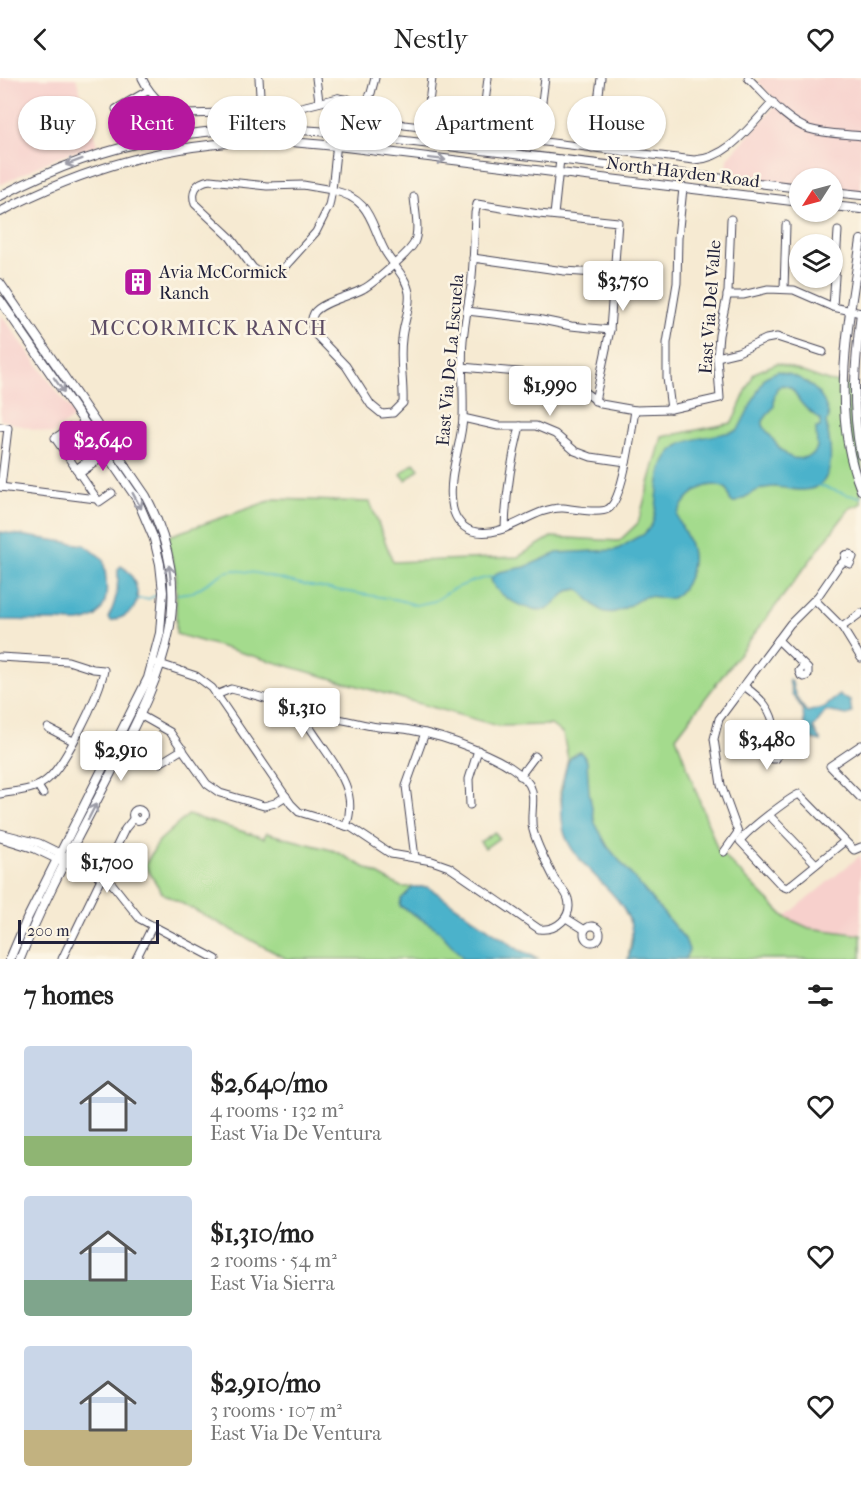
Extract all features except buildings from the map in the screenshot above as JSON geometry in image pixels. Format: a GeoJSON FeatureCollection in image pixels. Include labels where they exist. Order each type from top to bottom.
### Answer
{"type":"FeatureCollection","features":[{"type":"Feature","properties":{"kind":"main road","name":"North Hayden Road"},"geometry":{"type":"LineString","coordinates":[[0,196],[64,166],[158,138],[252,128],[319,131]]}},
{"type":"Feature","properties":{"kind":"main road","name":"North Hayden Road"},"geometry":{"type":"LineString","coordinates":[[402,140],[789,187]]}},
{"type":"Feature","properties":{"kind":"main road","name":"North Hayden Road"},"geometry":{"type":"LineString","coordinates":[[0,212],[47,188],[89,171],[132,158],[196,146],[264,141],[319,145]]}},
{"type":"Feature","properties":{"kind":"main road","name":"North Hayden Road"},"geometry":{"type":"LineString","coordinates":[[370,150],[789,201]]}},
{"type":"Feature","properties":{"kind":"main road"},"geometry":{"type":"LineString","coordinates":[[843,193],[861,195]]}},
{"type":"Feature","properties":{"kind":"main road"},"geometry":{"type":"LineString","coordinates":[[843,207],[861,209]]}},
{"type":"Feature","properties":{"kind":"main road"},"geometry":{"type":"LineString","coordinates":[[861,240],[851,311],[843,398],[847,439],[861,490]]}},
{"type":"Feature","properties":{"kind":"main road"},"geometry":{"type":"LineString","coordinates":[[0,283],[115,449],[151,507],[167,553],[172,604],[170,633],[140,715],[63,858],[27,919],[10,959]]}},
{"type":"Feature","properties":{"kind":"main road"},"geometry":{"type":"LineString","coordinates":[[0,300],[106,452],[142,510],[156,549],[162,583],[163,608],[158,663],[139,697],[63,858],[20,959]]}},
{"type":"Feature","properties":{"kind":"main road"},"geometry":{"type":"LineString","coordinates":[[861,313],[853,397],[856,434],[861,455]]}},
{"type":"Feature","properties":{"kind":"street"},"geometry":{"type":"LineString","coordinates":[[142,78],[149,90],[165,105],[180,112],[207,114]]}},
{"type":"Feature","properties":{"kind":"street"},"geometry":{"type":"LineString","coordinates":[[259,78],[260,96]]}},
{"type":"Feature","properties":{"kind":"street"},"geometry":{"type":"LineString","coordinates":[[307,105],[319,101],[316,78]]}},
{"type":"Feature","properties":{"kind":"street"},"geometry":{"type":"LineString","coordinates":[[369,96],[375,78]]}},
{"type":"Feature","properties":{"kind":"street"},"geometry":{"type":"LineString","coordinates":[[430,96],[432,78]]}},
{"type":"Feature","properties":{"kind":"street"},"geometry":{"type":"LineString","coordinates":[[486,96],[488,78]]}},
{"type":"Feature","properties":{"kind":"street"},"geometry":{"type":"LineString","coordinates":[[543,96],[545,78]]}},
{"type":"Feature","properties":{"kind":"street"},"geometry":{"type":"LineString","coordinates":[[599,96],[601,78]]}},
{"type":"Feature","properties":{"kind":"street"},"geometry":{"type":"LineString","coordinates":[[748,78],[791,119],[811,129],[861,136]]}},
{"type":"Feature","properties":{"kind":"street"},"geometry":{"type":"LineString","coordinates":[[139,96],[149,90]]}},
{"type":"Feature","properties":{"kind":"street"},"geometry":{"type":"LineString","coordinates":[[609,150],[694,160],[704,159],[725,150],[773,102]]}},
{"type":"Feature","properties":{"kind":"street"},"geometry":{"type":"LineString","coordinates":[[337,150],[332,190],[329,206],[316,232],[281,271],[273,274],[259,272],[253,268],[230,237],[195,204],[193,197],[198,184],[210,180],[267,186],[303,185],[332,190],[343,193],[356,200],[369,214],[386,253],[393,264],[407,284],[409,301],[401,339],[403,404],[388,415],[375,410],[346,366],[316,335],[312,329],[312,321],[314,313],[320,307],[365,288],[393,264],[414,243],[416,229],[414,197]]}},
{"type":"Feature","properties":{"kind":"street"},"geometry":{"type":"LineString","coordinates":[[560,159],[554,215],[618,222],[610,330],[595,401]]}},
{"type":"Feature","properties":{"kind":"street"},"geometry":{"type":"LineString","coordinates":[[462,367],[551,375],[568,381],[595,401],[608,406],[636,410],[671,409],[667,378],[667,343],[677,283],[678,238],[683,188]]}},
{"type":"Feature","properties":{"kind":"street","name":"East Via De La Escuela"},"geometry":{"type":"LineString","coordinates":[[505,528],[474,531],[464,527],[456,518],[452,504],[452,486],[463,418],[462,367],[475,213],[477,204],[554,215]]}},
{"type":"Feature","properties":{"kind":"street","name":"East Via Del Valle"},"geometry":{"type":"LineString","coordinates":[[671,409],[720,398],[717,357],[719,335],[728,295],[730,219]]}},
{"type":"Feature","properties":{"kind":"street"},"geometry":{"type":"LineString","coordinates":[[784,289],[786,225]]}},
{"type":"Feature","properties":{"kind":"street"},"geometry":{"type":"LineString","coordinates":[[833,307],[838,231]]}},
{"type":"Feature","properties":{"kind":"street"},"geometry":{"type":"LineString","coordinates":[[473,258],[564,271],[613,274]]}},
{"type":"Feature","properties":{"kind":"street"},"geometry":{"type":"LineString","coordinates":[[728,295],[784,289],[805,294],[833,307],[861,313]]}},
{"type":"Feature","properties":{"kind":"street"},"geometry":{"type":"LineString","coordinates":[[467,311],[610,330]]}},
{"type":"Feature","properties":{"kind":"street"},"geometry":{"type":"LineString","coordinates":[[717,357],[738,352],[766,339],[777,337],[823,352]]}},
{"type":"Feature","properties":{"kind":"street"},"geometry":{"type":"LineString","coordinates":[[520,426],[509,471],[505,528],[549,509],[598,511],[608,509],[616,500],[636,410]]}},
{"type":"Feature","properties":{"kind":"street"},"geometry":{"type":"LineString","coordinates":[[463,418],[498,426],[536,426],[546,429],[575,451],[591,457],[626,462]]}},
{"type":"Feature","properties":{"kind":"street"},"geometry":{"type":"LineString","coordinates":[[0,426],[8,428],[0,487],[96,499],[99,502],[112,493]]}},
{"type":"Feature","properties":{"kind":"street"},"geometry":{"type":"LineString","coordinates":[[70,428],[55,438],[96,499]]}},
{"type":"Feature","properties":{"kind":"street"},"geometry":{"type":"LineString","coordinates":[[77,471],[104,456],[106,452],[115,449]]}},
{"type":"Feature","properties":{"kind":"street"},"geometry":{"type":"LineString","coordinates":[[724,852],[738,832],[721,785],[714,739],[719,719],[790,624],[815,600],[844,561]]}},
{"type":"Feature","properties":{"kind":"street"},"geometry":{"type":"LineString","coordinates":[[815,600],[842,627],[861,658]]}},
{"type":"Feature","properties":{"kind":"street"},"geometry":{"type":"LineString","coordinates":[[842,627],[861,613]]}},
{"type":"Feature","properties":{"kind":"street"},"geometry":{"type":"LineString","coordinates":[[778,640],[804,666]]}},
{"type":"Feature","properties":{"kind":"street"},"geometry":{"type":"LineString","coordinates":[[0,657],[68,661],[104,670],[102,682],[53,776],[38,786],[0,794]]}},
{"type":"Feature","properties":{"kind":"street"},"geometry":{"type":"LineString","coordinates":[[158,663],[204,681],[299,812],[346,826],[391,854],[432,861],[449,867],[539,929],[551,929],[566,918],[568,899],[556,880],[536,838],[532,824],[531,790],[520,776],[478,750],[425,733],[398,728],[377,731],[333,718],[317,719],[306,723]]}},
{"type":"Feature","properties":{"kind":"street"},"geometry":{"type":"LineString","coordinates":[[744,686],[762,699],[770,709],[777,741],[775,750]]}},
{"type":"Feature","properties":{"kind":"street"},"geometry":{"type":"LineString","coordinates":[[216,695],[231,689],[256,696],[290,708],[306,723],[344,778],[350,803],[346,826]]}},
{"type":"Feature","properties":{"kind":"street"},"geometry":{"type":"LineString","coordinates":[[140,715],[170,732],[207,784],[220,794],[264,806],[275,803],[286,796]]}},
{"type":"Feature","properties":{"kind":"street"},"geometry":{"type":"LineString","coordinates":[[48,728],[73,741]]}},
{"type":"Feature","properties":{"kind":"street"},"geometry":{"type":"LineString","coordinates":[[415,858],[406,786],[425,733]]}},
{"type":"Feature","properties":{"kind":"street"},"geometry":{"type":"LineString","coordinates":[[861,745],[830,766],[861,798]]}},
{"type":"Feature","properties":{"kind":"street"},"geometry":{"type":"LineString","coordinates":[[160,763],[183,749]]}},
{"type":"Feature","properties":{"kind":"street"},"geometry":{"type":"LineString","coordinates":[[470,805],[469,779],[478,750]]}},
{"type":"Feature","properties":{"kind":"street"},"geometry":{"type":"LineString","coordinates":[[520,776],[535,756]]}},
{"type":"Feature","properties":{"kind":"street"},"geometry":{"type":"LineString","coordinates":[[38,786],[43,794]]}},
{"type":"Feature","properties":{"kind":"street"},"geometry":{"type":"LineString","coordinates":[[845,841],[787,888],[782,886],[740,841],[769,815],[800,794],[854,850],[861,847]]}},
{"type":"Feature","properties":{"kind":"street"},"geometry":{"type":"LineString","coordinates":[[769,815],[816,864]]}},
{"type":"Feature","properties":{"kind":"street"},"geometry":{"type":"LineString","coordinates":[[62,959],[125,829],[134,818]]}},
{"type":"Feature","properties":{"kind":"street"},"geometry":{"type":"LineString","coordinates":[[0,833],[39,843],[83,872],[90,872],[102,878],[118,890],[135,915],[152,927],[212,958]]}},
{"type":"Feature","properties":{"kind":"street"},"geometry":{"type":"LineString","coordinates":[[0,838],[63,858]]}},
{"type":"Feature","properties":{"kind":"street"},"geometry":{"type":"LineString","coordinates":[[566,918],[585,930]]}},
{"type":"Feature","properties":{"kind":"street"},"geometry":{"type":"LineString","coordinates":[[136,959],[152,927]]}},
{"type":"Feature","properties":{"kind":"shaded area"},"geometry":{"type":"Polygon","coordinates":[[[0,78],[76,78],[82,96],[18,96],[18,150],[81,150],[58,157],[0,185],[0,78]]]}},
{"type":"Feature","properties":{"kind":"shaded area"},"geometry":{"type":"Polygon","coordinates":[[[761,78],[861,78],[861,192],[843,190],[843,168],[789,168],[789,184],[727,176],[728,158],[778,103],[758,82],[761,78]]]}},
{"type":"Feature","properties":{"kind":"shaded area"},"geometry":{"type":"Polygon","coordinates":[[[0,313],[75,416],[52,434],[0,420],[0,313]]]}},
{"type":"Feature","properties":{"kind":"shaded area"},"geometry":{"type":"Polygon","coordinates":[[[861,855],[861,935],[809,928],[785,917],[861,855]]]}},
{"type":"Feature","properties":{"kind":"green space"},"geometry":{"type":"Polygon","coordinates":[[[777,363],[828,381],[846,384],[861,391],[861,504],[850,508],[676,737],[719,853],[785,917],[809,928],[861,935],[861,959],[628,959],[633,929],[621,902],[582,862],[565,835],[560,792],[568,759],[563,734],[551,725],[498,726],[176,634],[176,574],[166,537],[275,499],[370,502],[393,562],[518,557],[551,537],[619,541],[638,523],[662,437],[732,423],[754,373],[777,363]]]}},
{"type":"Feature","properties":{"kind":"green space"},"geometry":{"type":"Polygon","coordinates":[[[414,463],[419,469],[406,480],[401,474],[414,463]]]}},
{"type":"Feature","properties":{"kind":"green space"},"geometry":{"type":"Polygon","coordinates":[[[188,815],[264,838],[266,833],[335,851],[401,887],[428,887],[519,950],[539,959],[287,959],[162,893],[145,865],[159,841],[188,815]]]}},
{"type":"Feature","properties":{"kind":"green space"},"geometry":{"type":"Polygon","coordinates":[[[495,832],[499,838],[485,848],[480,842],[495,832]]]}},
{"type":"Feature","properties":{"kind":"water"},"geometry":{"type":"Polygon","coordinates":[[[778,371],[796,377],[805,381],[823,400],[829,418],[826,422],[830,442],[830,464],[823,482],[804,490],[766,488],[733,503],[727,489],[719,486],[711,485],[697,490],[685,501],[677,515],[690,544],[692,562],[686,583],[672,598],[644,597],[621,610],[609,613],[603,612],[578,589],[568,591],[547,610],[540,610],[517,604],[496,589],[491,579],[499,572],[525,567],[557,553],[615,550],[643,535],[652,524],[655,515],[661,473],[670,454],[678,446],[692,440],[738,430],[765,377],[778,371]],[[782,385],[777,388],[774,406],[763,421],[763,425],[786,455],[795,458],[807,457],[814,454],[817,447],[816,428],[820,427],[821,420],[799,401],[787,386],[782,385]]]}},
{"type":"Feature","properties":{"kind":"water"},"geometry":{"type":"Polygon","coordinates":[[[0,532],[85,545],[103,559],[107,589],[103,607],[98,614],[90,619],[76,622],[0,620],[0,532]]]}},
{"type":"Feature","properties":{"kind":"water"},"geometry":{"type":"Polygon","coordinates":[[[121,566],[130,574],[136,585],[136,604],[123,617],[111,621],[108,618],[115,600],[118,569],[121,566]]]}},
{"type":"Feature","properties":{"kind":"water"},"geometry":{"type":"Polygon","coordinates":[[[789,680],[792,682],[797,698],[807,712],[825,707],[839,695],[850,701],[852,713],[847,715],[826,711],[813,728],[821,741],[809,738],[804,724],[803,709],[792,694],[789,680]]]}},
{"type":"Feature","properties":{"kind":"water"},"geometry":{"type":"Polygon","coordinates":[[[581,752],[587,761],[589,792],[595,823],[608,847],[685,939],[689,950],[685,959],[628,959],[632,939],[630,922],[622,906],[573,851],[565,835],[562,822],[562,789],[567,764],[571,758],[581,752]]]}},
{"type":"Feature","properties":{"kind":"water"},"geometry":{"type":"Polygon","coordinates":[[[413,887],[428,887],[519,950],[539,959],[464,959],[436,928],[400,906],[401,899],[413,887]]]}},
{"type":"Feature","properties":{"kind":"waterway"},"geometry":{"type":"LineString","coordinates":[[818,485],[861,497]]}},
{"type":"Feature","properties":{"kind":"waterway"},"geometry":{"type":"LineString","coordinates":[[178,594],[193,592],[225,572],[234,570],[416,605],[435,601],[451,590],[494,576]]}},
{"type":"Feature","properties":{"kind":"waterway"},"geometry":{"type":"LineString","coordinates":[[136,599],[148,599],[157,595]]}},
{"type":"Feature","properties":{"kind":"place","name":"Avia McCormick Ranch"},"geometry":{"type":"Point","coordinates":[138,282]}},
{"type":"Feature","properties":{"kind":"district","name":"MCCORMICK RANCH"},"geometry":{"type":"Point","coordinates":[209,328]}}]}
